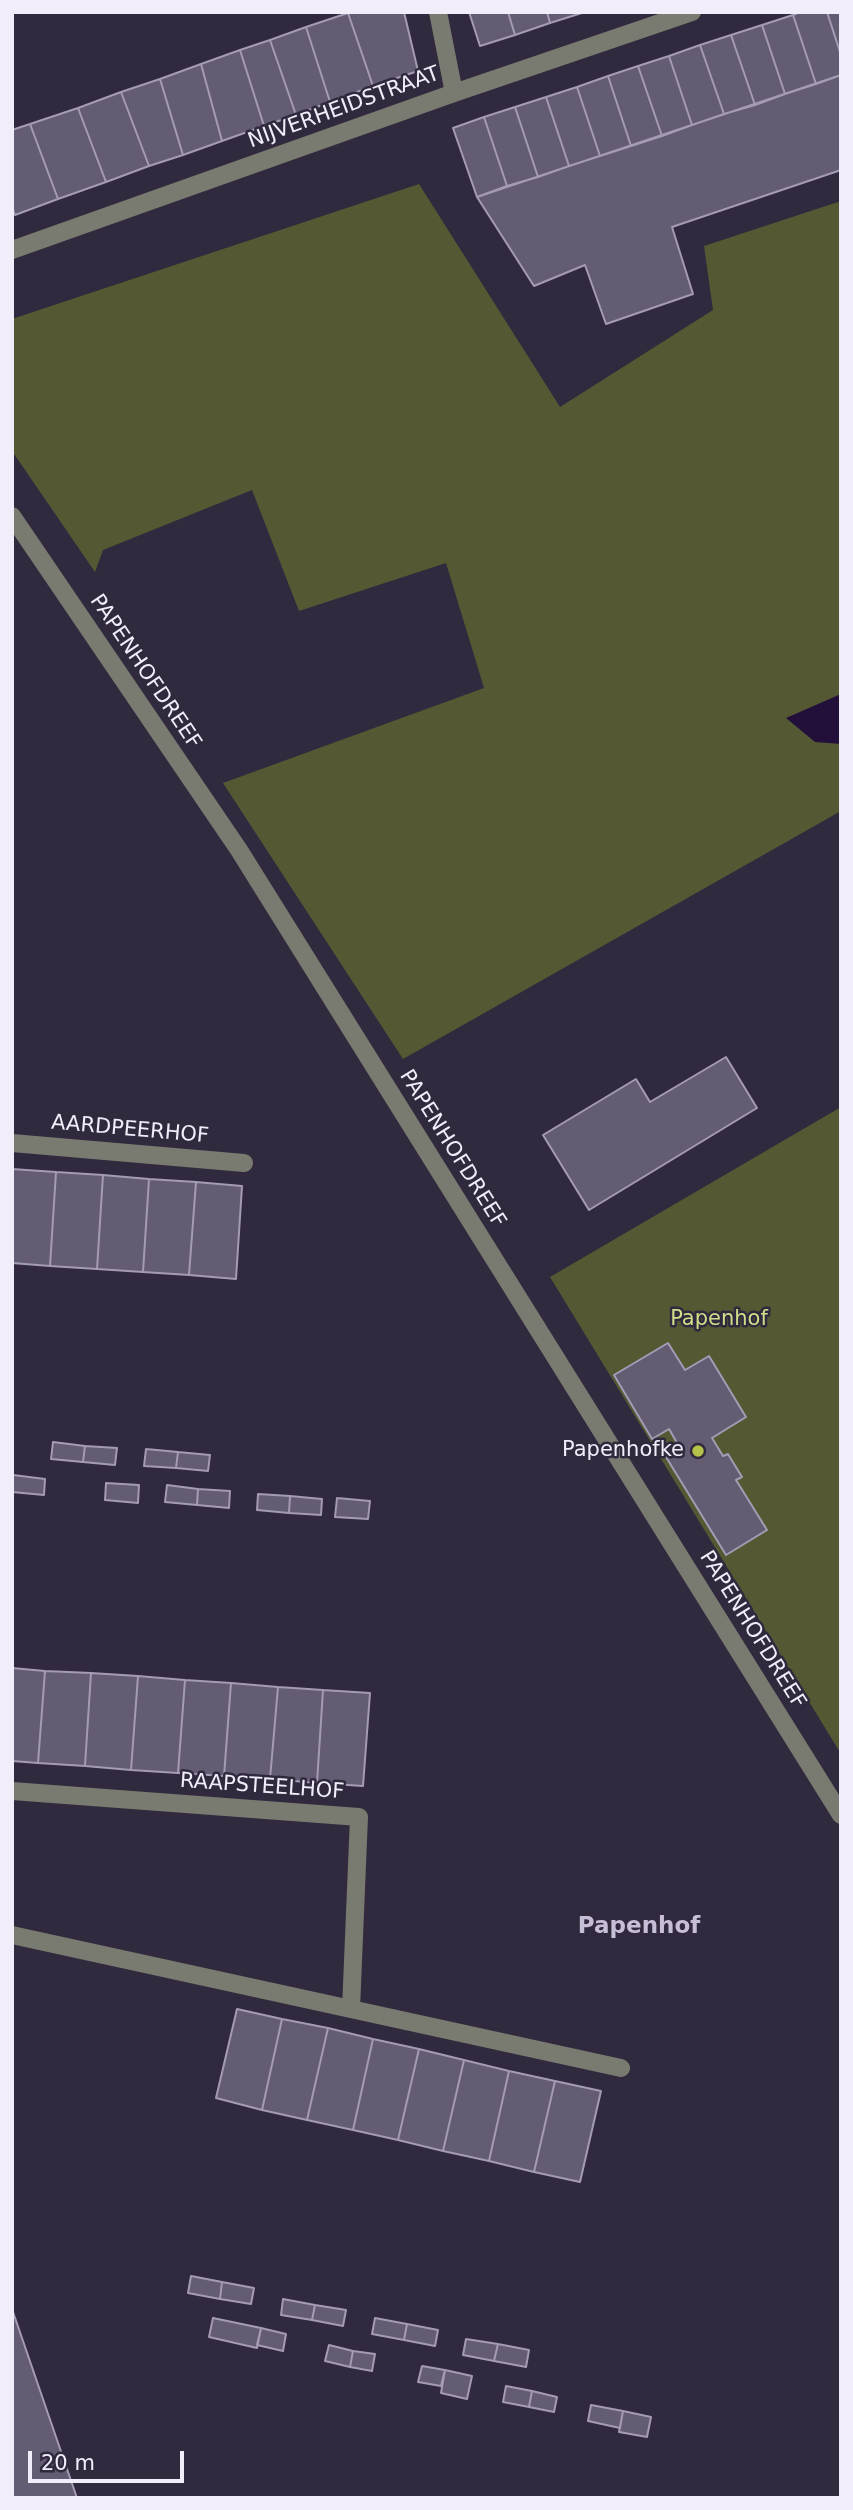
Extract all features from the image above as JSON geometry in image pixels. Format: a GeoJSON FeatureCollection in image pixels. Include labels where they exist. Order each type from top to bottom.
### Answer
{"type":"FeatureCollection","features":[{"type":"Feature","properties":{"kind":"street"},"geometry":{"type":"LineString","coordinates":[[438,12],[454,93]]}},
{"type":"Feature","properties":{"kind":"street","name":"NIJVERHEIDSTRAAT"},"geometry":{"type":"LineString","coordinates":[[12,250],[454,93],[692,12]]}},
{"type":"Feature","properties":{"kind":"street","name":"PAPENHOFDREEF"},"geometry":{"type":"LineString","coordinates":[[12,516],[239,850],[841,1815]]}},
{"type":"Feature","properties":{"kind":"street","name":"AARDPEERHOF"},"geometry":{"type":"LineString","coordinates":[[12,1143],[244,1163]]}},
{"type":"Feature","properties":{"kind":"street","name":"RAAPSTEELHOF"},"geometry":{"type":"LineString","coordinates":[[12,1791],[359,1816],[351,2009]]}},
{"type":"Feature","properties":{"kind":"street"},"geometry":{"type":"LineString","coordinates":[[12,1935],[621,2068]]}},
{"type":"Feature","properties":{"kind":"green space"},"geometry":{"type":"Polygon","coordinates":[[[419,184],[560,407],[713,310],[704,246],[841,201],[841,811],[403,1059],[223,783],[484,688],[446,563],[299,611],[252,490],[103,550],[95,572],[12,451],[12,319],[419,184]]]}},
{"type":"Feature","properties":{"kind":"green space","name":"Papenhof"},"geometry":{"type":"Polygon","coordinates":[[[841,1107],[841,1754],[550,1277],[841,1107]]]}},
{"type":"Feature","properties":{"kind":"shaded area"},"geometry":{"type":"Polygon","coordinates":[[[841,694],[841,744],[815,742],[786,718],[841,694]]]}},
{"type":"Feature","properties":{"kind":"building"},"geometry":{"type":"Polygon","coordinates":[[[404,12],[418,71],[373,86],[348,13],[404,12]]]}},
{"type":"Feature","properties":{"kind":"building"},"geometry":{"type":"Polygon","coordinates":[[[469,12],[508,12],[515,35],[480,46],[469,12]]]}},
{"type":"Feature","properties":{"kind":"building"},"geometry":{"type":"Polygon","coordinates":[[[508,12],[547,12],[550,23],[515,35],[508,12]]]}},
{"type":"Feature","properties":{"kind":"building"},"geometry":{"type":"Polygon","coordinates":[[[547,12],[585,12],[550,23],[547,12]]]}},
{"type":"Feature","properties":{"kind":"building"},"geometry":{"type":"Polygon","coordinates":[[[800,12],[827,12],[841,55],[841,75],[816,84],[793,15],[800,12]]]}},
{"type":"Feature","properties":{"kind":"building"},"geometry":{"type":"Polygon","coordinates":[[[827,12],[841,12],[841,55],[827,12]]]}},
{"type":"Feature","properties":{"kind":"building"},"geometry":{"type":"Polygon","coordinates":[[[348,13],[373,86],[330,102],[306,27],[348,13]]]}},
{"type":"Feature","properties":{"kind":"building"},"geometry":{"type":"Polygon","coordinates":[[[793,15],[816,84],[785,94],[762,25],[793,15]]]}},
{"type":"Feature","properties":{"kind":"building"},"geometry":{"type":"Polygon","coordinates":[[[762,25],[785,94],[755,105],[731,35],[762,25]]]}},
{"type":"Feature","properties":{"kind":"building"},"geometry":{"type":"Polygon","coordinates":[[[306,27],[330,102],[296,115],[270,40],[306,27]]]}},
{"type":"Feature","properties":{"kind":"building"},"geometry":{"type":"Polygon","coordinates":[[[731,35],[755,105],[724,114],[700,45],[731,35]]]}},
{"type":"Feature","properties":{"kind":"building"},"geometry":{"type":"Polygon","coordinates":[[[270,40],[296,115],[264,126],[240,50],[270,40]]]}},
{"type":"Feature","properties":{"kind":"building"},"geometry":{"type":"Polygon","coordinates":[[[700,45],[724,114],[692,125],[669,56],[700,45]]]}},
{"type":"Feature","properties":{"kind":"building"},"geometry":{"type":"Polygon","coordinates":[[[240,50],[264,126],[222,141],[201,64],[240,50]]]}},
{"type":"Feature","properties":{"kind":"building"},"geometry":{"type":"Polygon","coordinates":[[[669,56],[692,125],[662,136],[638,66],[669,56]]]}},
{"type":"Feature","properties":{"kind":"building"},"geometry":{"type":"Polygon","coordinates":[[[201,64],[222,141],[183,155],[160,79],[201,64]]]}},
{"type":"Feature","properties":{"kind":"building"},"geometry":{"type":"Polygon","coordinates":[[[638,66],[662,136],[631,146],[608,76],[638,66]]]}},
{"type":"Feature","properties":{"kind":"building"},"geometry":{"type":"Polygon","coordinates":[[[841,75],[841,170],[672,227],[693,294],[606,324],[585,265],[534,286],[477,197],[841,75]]]}},
{"type":"Feature","properties":{"kind":"building"},"geometry":{"type":"Polygon","coordinates":[[[608,76],[631,146],[600,156],[577,87],[608,76]]]}},
{"type":"Feature","properties":{"kind":"building"},"geometry":{"type":"Polygon","coordinates":[[[160,79],[183,155],[149,166],[121,92],[160,79]]]}},
{"type":"Feature","properties":{"kind":"building"},"geometry":{"type":"Polygon","coordinates":[[[577,87],[600,156],[569,166],[546,97],[577,87]]]}},
{"type":"Feature","properties":{"kind":"building"},"geometry":{"type":"Polygon","coordinates":[[[121,92],[149,166],[106,182],[78,108],[121,92]]]}},
{"type":"Feature","properties":{"kind":"building"},"geometry":{"type":"Polygon","coordinates":[[[546,97],[569,166],[538,177],[515,107],[546,97]]]}},
{"type":"Feature","properties":{"kind":"building"},"geometry":{"type":"Polygon","coordinates":[[[515,107],[538,177],[507,186],[484,117],[515,107]]]}},
{"type":"Feature","properties":{"kind":"building"},"geometry":{"type":"Polygon","coordinates":[[[78,108],[106,182],[58,199],[30,124],[78,108]]]}},
{"type":"Feature","properties":{"kind":"building"},"geometry":{"type":"Polygon","coordinates":[[[484,117],[507,186],[477,197],[453,128],[484,117]]]}},
{"type":"Feature","properties":{"kind":"building"},"geometry":{"type":"Polygon","coordinates":[[[30,124],[58,199],[15,215],[12,207],[12,130],[30,124]]]}},
{"type":"Feature","properties":{"kind":"building"},"geometry":{"type":"Polygon","coordinates":[[[726,1057],[757,1108],[589,1210],[543,1135],[636,1079],[650,1102],[726,1057]]]}},
{"type":"Feature","properties":{"kind":"building"},"geometry":{"type":"Polygon","coordinates":[[[12,1169],[56,1172],[50,1266],[12,1263],[12,1169]]]}},
{"type":"Feature","properties":{"kind":"building"},"geometry":{"type":"Polygon","coordinates":[[[56,1172],[103,1175],[97,1269],[50,1266],[56,1172]]]}},
{"type":"Feature","properties":{"kind":"building"},"geometry":{"type":"Polygon","coordinates":[[[103,1175],[149,1179],[143,1272],[97,1269],[103,1175]]]}},
{"type":"Feature","properties":{"kind":"building"},"geometry":{"type":"Polygon","coordinates":[[[149,1179],[196,1182],[189,1275],[143,1272],[149,1179]]]}},
{"type":"Feature","properties":{"kind":"building"},"geometry":{"type":"Polygon","coordinates":[[[196,1182],[242,1186],[236,1279],[189,1275],[196,1182]]]}},
{"type":"Feature","properties":{"kind":"building","name":"Papenhofke"},"geometry":{"type":"Polygon","coordinates":[[[668,1343],[685,1370],[709,1356],[746,1417],[712,1438],[723,1456],[728,1454],[742,1477],[736,1480],[767,1530],[726,1555],[666,1457],[680,1448],[669,1429],[652,1439],[614,1375],[668,1343]]]}},
{"type":"Feature","properties":{"kind":"building"},"geometry":{"type":"Polygon","coordinates":[[[53,1442],[85,1446],[83,1462],[51,1459],[53,1442]]]}},
{"type":"Feature","properties":{"kind":"building"},"geometry":{"type":"Polygon","coordinates":[[[85,1446],[117,1448],[115,1465],[83,1462],[85,1446]]]}},
{"type":"Feature","properties":{"kind":"building"},"geometry":{"type":"Polygon","coordinates":[[[146,1449],[178,1452],[176,1468],[144,1466],[146,1449]]]}},
{"type":"Feature","properties":{"kind":"building"},"geometry":{"type":"Polygon","coordinates":[[[178,1452],[210,1455],[208,1471],[176,1468],[178,1452]]]}},
{"type":"Feature","properties":{"kind":"building"},"geometry":{"type":"Polygon","coordinates":[[[13,1475],[45,1479],[44,1495],[12,1492],[13,1475]]]}},
{"type":"Feature","properties":{"kind":"building"},"geometry":{"type":"Polygon","coordinates":[[[106,1483],[139,1485],[138,1503],[105,1500],[106,1483]]]}},
{"type":"Feature","properties":{"kind":"building"},"geometry":{"type":"Polygon","coordinates":[[[167,1485],[198,1489],[197,1505],[165,1502],[167,1485]]]}},
{"type":"Feature","properties":{"kind":"building"},"geometry":{"type":"Polygon","coordinates":[[[198,1489],[230,1491],[229,1508],[197,1505],[198,1489]]]}},
{"type":"Feature","properties":{"kind":"building"},"geometry":{"type":"Polygon","coordinates":[[[258,1494],[290,1496],[289,1513],[257,1510],[258,1494]]]}},
{"type":"Feature","properties":{"kind":"building"},"geometry":{"type":"Polygon","coordinates":[[[290,1496],[322,1499],[321,1515],[289,1513],[290,1496]]]}},
{"type":"Feature","properties":{"kind":"building"},"geometry":{"type":"Polygon","coordinates":[[[337,1498],[370,1501],[368,1519],[335,1517],[337,1498]]]}},
{"type":"Feature","properties":{"kind":"building"},"geometry":{"type":"Polygon","coordinates":[[[12,1668],[45,1671],[38,1763],[12,1761],[12,1668]]]}},
{"type":"Feature","properties":{"kind":"building"},"geometry":{"type":"Polygon","coordinates":[[[45,1671],[91,1673],[85,1766],[38,1763],[45,1671]]]}},
{"type":"Feature","properties":{"kind":"building"},"geometry":{"type":"Polygon","coordinates":[[[91,1673],[138,1676],[131,1770],[85,1766],[91,1673]]]}},
{"type":"Feature","properties":{"kind":"building"},"geometry":{"type":"Polygon","coordinates":[[[138,1676],[185,1680],[178,1773],[131,1770],[138,1676]]]}},
{"type":"Feature","properties":{"kind":"building"},"geometry":{"type":"Polygon","coordinates":[[[185,1680],[231,1683],[224,1776],[178,1773],[185,1680]]]}},
{"type":"Feature","properties":{"kind":"building"},"geometry":{"type":"Polygon","coordinates":[[[231,1683],[278,1687],[270,1779],[224,1776],[231,1683]]]}},
{"type":"Feature","properties":{"kind":"building"},"geometry":{"type":"Polygon","coordinates":[[[278,1687],[323,1690],[317,1783],[270,1779],[278,1687]]]}},
{"type":"Feature","properties":{"kind":"building"},"geometry":{"type":"Polygon","coordinates":[[[323,1690],[370,1693],[363,1786],[317,1783],[323,1690]]]}},
{"type":"Feature","properties":{"kind":"building"},"geometry":{"type":"Polygon","coordinates":[[[237,2009],[282,2019],[262,2110],[216,2098],[237,2009]]]}},
{"type":"Feature","properties":{"kind":"building"},"geometry":{"type":"Polygon","coordinates":[[[282,2019],[328,2028],[307,2120],[262,2110],[282,2019]]]}},
{"type":"Feature","properties":{"kind":"building"},"geometry":{"type":"Polygon","coordinates":[[[328,2028],[373,2039],[353,2130],[307,2120],[328,2028]]]}},
{"type":"Feature","properties":{"kind":"building"},"geometry":{"type":"Polygon","coordinates":[[[373,2039],[419,2049],[398,2140],[353,2130],[373,2039]]]}},
{"type":"Feature","properties":{"kind":"building"},"geometry":{"type":"Polygon","coordinates":[[[419,2049],[464,2060],[443,2151],[398,2140],[419,2049]]]}},
{"type":"Feature","properties":{"kind":"building"},"geometry":{"type":"Polygon","coordinates":[[[464,2060],[509,2071],[489,2161],[443,2151],[464,2060]]]}},
{"type":"Feature","properties":{"kind":"building"},"geometry":{"type":"Polygon","coordinates":[[[509,2071],[555,2081],[534,2172],[489,2161],[509,2071]]]}},
{"type":"Feature","properties":{"kind":"building"},"geometry":{"type":"Polygon","coordinates":[[[555,2081],[601,2091],[580,2182],[534,2172],[555,2081]]]}},
{"type":"Feature","properties":{"kind":"building"},"geometry":{"type":"Polygon","coordinates":[[[191,2276],[222,2282],[220,2299],[188,2293],[191,2276]]]}},
{"type":"Feature","properties":{"kind":"building"},"geometry":{"type":"Polygon","coordinates":[[[222,2282],[254,2288],[251,2304],[220,2299],[222,2282]]]}},
{"type":"Feature","properties":{"kind":"building"},"geometry":{"type":"Polygon","coordinates":[[[283,2299],[315,2305],[312,2320],[281,2315],[283,2299]]]}},
{"type":"Feature","properties":{"kind":"building"},"geometry":{"type":"Polygon","coordinates":[[[315,2305],[346,2310],[343,2326],[312,2320],[315,2305]]]}},
{"type":"Feature","properties":{"kind":"building"},"geometry":{"type":"Polygon","coordinates":[[[12,2309],[77,2498],[12,2498],[12,2309]]]}},
{"type":"Feature","properties":{"kind":"building"},"geometry":{"type":"Polygon","coordinates":[[[213,2318],[261,2328],[257,2348],[209,2337],[213,2318]]]}},
{"type":"Feature","properties":{"kind":"building"},"geometry":{"type":"Polygon","coordinates":[[[375,2318],[407,2324],[404,2340],[372,2334],[375,2318]]]}},
{"type":"Feature","properties":{"kind":"building"},"geometry":{"type":"Polygon","coordinates":[[[407,2324],[438,2330],[435,2346],[404,2340],[407,2324]]]}},
{"type":"Feature","properties":{"kind":"building"},"geometry":{"type":"Polygon","coordinates":[[[261,2328],[286,2334],[283,2351],[257,2345],[261,2328]]]}},
{"type":"Feature","properties":{"kind":"building"},"geometry":{"type":"Polygon","coordinates":[[[466,2339],[498,2344],[494,2361],[463,2355],[466,2339]]]}},
{"type":"Feature","properties":{"kind":"building"},"geometry":{"type":"Polygon","coordinates":[[[498,2344],[529,2350],[526,2367],[494,2361],[498,2344]]]}},
{"type":"Feature","properties":{"kind":"building"},"geometry":{"type":"Polygon","coordinates":[[[329,2345],[353,2351],[350,2367],[325,2361],[329,2345]]]}},
{"type":"Feature","properties":{"kind":"building"},"geometry":{"type":"Polygon","coordinates":[[[353,2351],[375,2354],[372,2371],[350,2367],[353,2351]]]}},
{"type":"Feature","properties":{"kind":"building"},"geometry":{"type":"Polygon","coordinates":[[[422,2366],[445,2370],[441,2386],[418,2382],[422,2366]]]}},
{"type":"Feature","properties":{"kind":"building"},"geometry":{"type":"Polygon","coordinates":[[[445,2370],[472,2376],[467,2399],[441,2393],[445,2370]]]}},
{"type":"Feature","properties":{"kind":"building"},"geometry":{"type":"Polygon","coordinates":[[[506,2386],[532,2391],[529,2407],[503,2402],[506,2386]]]}},
{"type":"Feature","properties":{"kind":"building"},"geometry":{"type":"Polygon","coordinates":[[[532,2391],[557,2397],[554,2412],[529,2407],[532,2391]]]}},
{"type":"Feature","properties":{"kind":"building"},"geometry":{"type":"Polygon","coordinates":[[[591,2405],[623,2411],[620,2428],[588,2421],[591,2405]]]}},
{"type":"Feature","properties":{"kind":"building"},"geometry":{"type":"Polygon","coordinates":[[[623,2411],[651,2417],[647,2437],[619,2432],[623,2411]]]}},
{"type":"Feature","properties":{"kind":"place","name":"Papenhofke"},"geometry":{"type":"Point","coordinates":[698,1451]}},
{"type":"Feature","properties":{"kind":"district","name":"Papenhof"},"geometry":{"type":"Point","coordinates":[639,1927]}}]}
